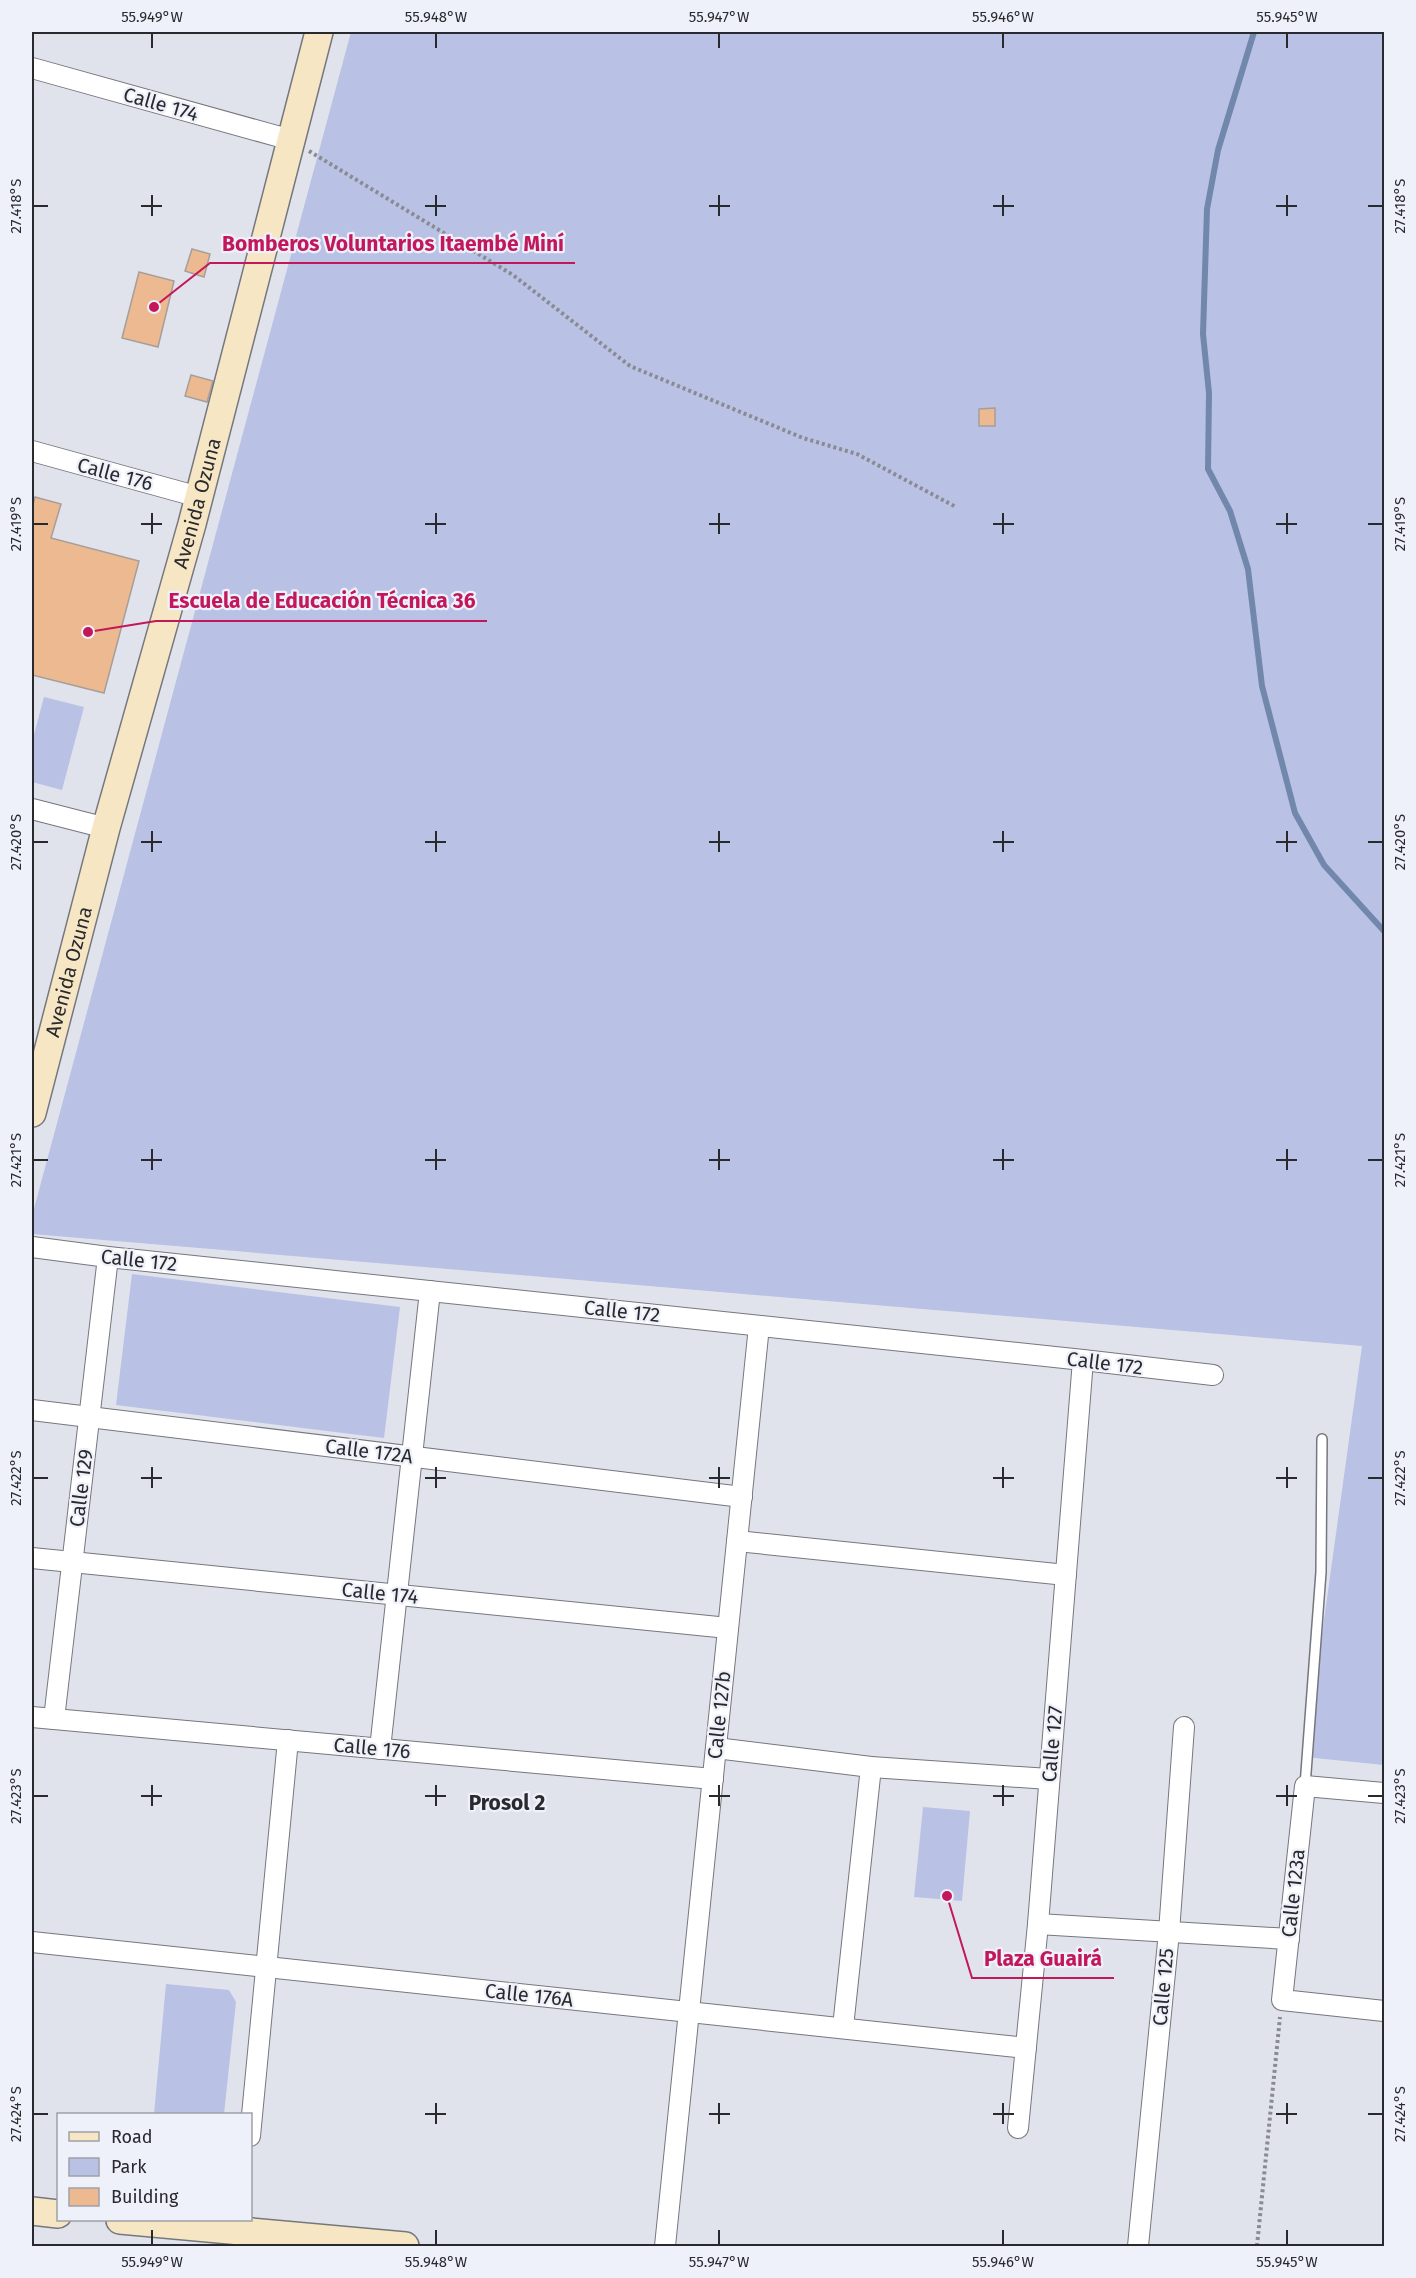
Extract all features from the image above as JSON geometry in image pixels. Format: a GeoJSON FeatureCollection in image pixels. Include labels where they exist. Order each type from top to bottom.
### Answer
{"type":"FeatureCollection","features":[{"type":"Feature","properties":{"kind":"main road","name":"Avenida Ozuna"},"geometry":{"type":"LineString","coordinates":[[32,1113],[106,828],[199,497],[319,32]]}},
{"type":"Feature","properties":{"kind":"main road"},"geometry":{"type":"LineString","coordinates":[[32,2211],[57,2214]]}},
{"type":"Feature","properties":{"kind":"main road"},"geometry":{"type":"LineString","coordinates":[[144,2221],[242,2225],[405,2247]]}},
{"type":"Feature","properties":{"kind":"street","name":"Calle 174"},"geometry":{"type":"LineString","coordinates":[[32,68],[291,140]]}},
{"type":"Feature","properties":{"kind":"street","name":"Calle 176"},"geometry":{"type":"LineString","coordinates":[[32,451],[199,497]]}},
{"type":"Feature","properties":{"kind":"street"},"geometry":{"type":"LineString","coordinates":[[32,809],[106,828]]}},
{"type":"Feature","properties":{"kind":"street","name":"Calle 172"},"geometry":{"type":"LineString","coordinates":[[32,1247],[108,1257],[1083,1360],[1212,1376]]}},
{"type":"Feature","properties":{"kind":"street","name":"Calle 129"},"geometry":{"type":"LineString","coordinates":[[54,1719],[108,1257]]}},
{"type":"Feature","properties":{"kind":"street"},"geometry":{"type":"LineString","coordinates":[[380,1749],[430,1291]]}},
{"type":"Feature","properties":{"kind":"street","name":"Calle 127b"},"geometry":{"type":"LineString","coordinates":[[665,2247],[759,1326]]}},
{"type":"Feature","properties":{"kind":"street","name":"Calle 127"},"geometry":{"type":"LineString","coordinates":[[1018,2128],[1038,1924],[1083,1360]]}},
{"type":"Feature","properties":{"kind":"street","name":"Calle 172A"},"geometry":{"type":"LineString","coordinates":[[32,1410],[741,1497]]}},
{"type":"Feature","properties":{"kind":"street"},"geometry":{"type":"LineString","coordinates":[[737,1541],[1066,1575]]}},
{"type":"Feature","properties":{"kind":"street","name":"Calle 174"},"geometry":{"type":"LineString","coordinates":[[32,1558],[728,1628]]}},
{"type":"Feature","properties":{"kind":"street","name":"Calle 176"},"geometry":{"type":"LineString","coordinates":[[32,1717],[712,1779]]}},
{"type":"Feature","properties":{"kind":"street","name":"Calle 125"},"geometry":{"type":"LineString","coordinates":[[1138,2247],[1168,1932],[1184,1727]]}},
{"type":"Feature","properties":{"kind":"street"},"geometry":{"type":"LineString","coordinates":[[252,2116],[288,1740]]}},
{"type":"Feature","properties":{"kind":"street"},"geometry":{"type":"LineString","coordinates":[[716,1748],[871,1767],[1049,1779]]}},
{"type":"Feature","properties":{"kind":"street"},"geometry":{"type":"LineString","coordinates":[[843,2027],[871,1767]]}},
{"type":"Feature","properties":{"kind":"street"},"geometry":{"type":"LineString","coordinates":[[1305,1786],[1384,1793]]}},
{"type":"Feature","properties":{"kind":"street","name":"Calle 123a"},"geometry":{"type":"LineString","coordinates":[[1282,2000],[1305,1786]]}},
{"type":"Feature","properties":{"kind":"street"},"geometry":{"type":"LineString","coordinates":[[1038,1924],[1288,1939]]}},
{"type":"Feature","properties":{"kind":"street","name":"Calle 176A"},"geometry":{"type":"LineString","coordinates":[[32,1942],[1026,2048]]}},
{"type":"Feature","properties":{"kind":"street"},"geometry":{"type":"LineString","coordinates":[[1282,2000],[1384,2011]]}},
{"type":"Feature","properties":{"kind":"lane"},"geometry":{"type":"LineString","coordinates":[[1305,1786],[1321,1572],[1322,1439]]}},
{"type":"Feature","properties":{"kind":"path"},"geometry":{"type":"LineString","coordinates":[[291,140],[513,275],[630,366],[803,438],[857,454],[956,507]]}},
{"type":"Feature","properties":{"kind":"path"},"geometry":{"type":"LineString","coordinates":[[1257,2247],[1282,2000]]}},
{"type":"Feature","properties":{"kind":"green space"},"geometry":{"type":"Polygon","coordinates":[[[351,32],[1384,32],[1384,1765],[1305,1757],[1362,1346],[32,1234],[32,1216],[351,32]]]}},
{"type":"Feature","properties":{"kind":"green space"},"geometry":{"type":"Polygon","coordinates":[[[44,697],[84,707],[62,790],[32,782],[32,742],[44,697]]]}},
{"type":"Feature","properties":{"kind":"green space"},"geometry":{"type":"Polygon","coordinates":[[[132,1274],[400,1307],[384,1438],[116,1405],[132,1274]]]}},
{"type":"Feature","properties":{"kind":"green space"},"geometry":{"type":"Polygon","coordinates":[[[923,1807],[970,1811],[962,1901],[914,1897],[923,1807]]]}},
{"type":"Feature","properties":{"kind":"green space"},"geometry":{"type":"Polygon","coordinates":[[[166,1984],[229,1990],[236,2002],[224,2113],[154,2113],[166,1984]]]}},
{"type":"Feature","properties":{"kind":"building"},"geometry":{"type":"Polygon","coordinates":[[[192,249],[210,254],[204,277],[185,271],[192,249]]]}},
{"type":"Feature","properties":{"kind":"building"},"geometry":{"type":"Polygon","coordinates":[[[139,272],[174,281],[158,347],[122,338],[139,272]]]}},
{"type":"Feature","properties":{"kind":"building"},"geometry":{"type":"Polygon","coordinates":[[[191,375],[213,381],[207,402],[185,396],[191,375]]]}},
{"type":"Feature","properties":{"kind":"building"},"geometry":{"type":"Polygon","coordinates":[[[995,408],[995,426],[979,426],[979,409],[995,408]]]}},
{"type":"Feature","properties":{"kind":"building"},"geometry":{"type":"Polygon","coordinates":[[[35,497],[61,504],[51,538],[139,561],[104,693],[32,675],[32,509],[35,497]]]}},
{"type":"Feature","properties":{"kind":"waterway"},"geometry":{"type":"LineString","coordinates":[[1254,32],[1218,150],[1207,209],[1203,334],[1209,393],[1208,469],[1230,511],[1248,569],[1262,686],[1295,813],[1324,865],[1384,931]]}},
{"type":"Feature","properties":{"kind":"place","name":"Bomberos Voluntarios Itaembé Miní"},"geometry":{"type":"Point","coordinates":[154,307]}},
{"type":"Feature","properties":{"kind":"place","name":"Escuela de Educación Técnica 36"},"geometry":{"type":"Point","coordinates":[88,632]}},
{"type":"Feature","properties":{"kind":"place","name":"Plaza Guairá"},"geometry":{"type":"Point","coordinates":[947,1896]}},
{"type":"Feature","properties":{"kind":"district","name":"Prosol 2"},"geometry":{"type":"Point","coordinates":[507,1803]}}]}
